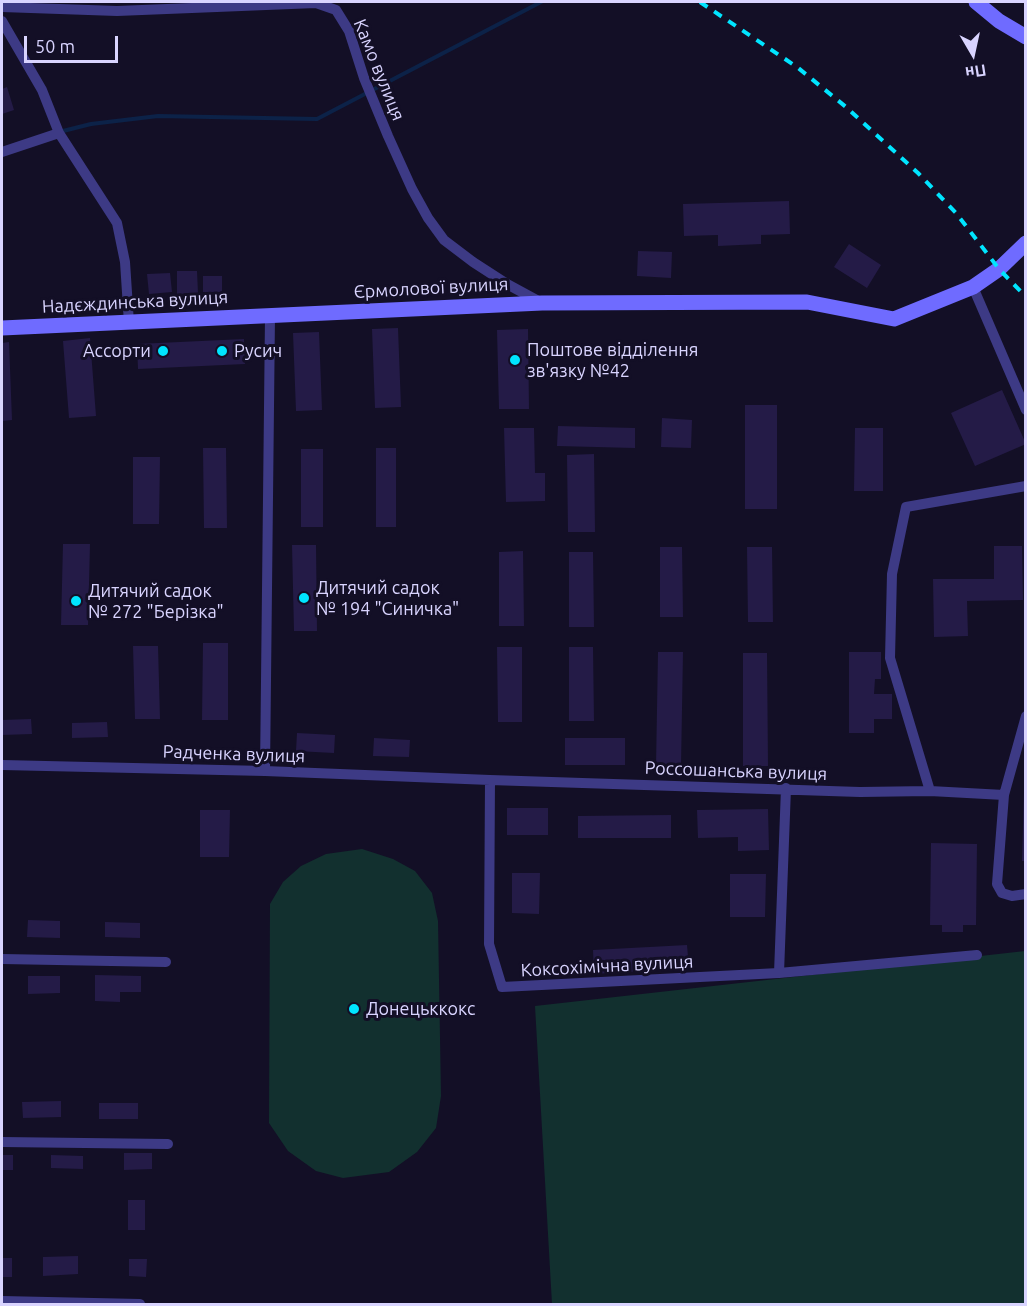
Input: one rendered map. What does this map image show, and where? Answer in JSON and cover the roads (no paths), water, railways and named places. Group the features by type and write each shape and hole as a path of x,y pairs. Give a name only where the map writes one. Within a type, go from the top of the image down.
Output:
{"street":[{"path":"976,2 999,21 1026,38"},
{"name":"Камо вулиця","path":"2,7 117,11 315,3 336,10 349,31 364,78 388,136 428,218 444,240 473,262 542,303"},
{"path":"2,21 42,90 59,133 117,223 125,262 129,323"},
{"path":"2,152 59,133"},
{"name":"Єрмолової вулиця","path":"270,316 542,303 807,302 894,319 973,287 999,269 1026,243"},
{"path":"973,287 1026,410"},
{"path":"265,771 270,316"},
{"name":"Надєждинська вулиця","path":"2,327 270,316"},
{"path":"930,791 890,658 891,574 906,507 1026,486"},
{"path":"1026,716 1004,795 997,884 1002,894 1012,896 1026,894"},
{"name":"Радченка вулиця","path":"2,765 466,778"},
{"name":"Россошанська вулиця","path":"466,778 1004,795"},
{"name":"Коксохімічна вулиця","path":"490,780 489,945 502,987 779,974 977,955"},
{"path":"779,974 786,788"},
{"path":"2,959 166,962"},
{"path":"2,1142 168,1144"},
{"path":"2,1301 140,1305"}],"waterway":[{"path":"59,132 91,124 158,116 317,119 541,2"}],"railway":[{"path":"700,2 797,67 846,107 918,173 956,213 999,269 1026,297"}],"place":[{"name":"Ассорти","path":"163,351"},
{"name":"Русич","path":"222,351"},
{"name":"Поштове відділення зв'язку №42","path":"515,360"},
{"name":"Дитячий садок № 194 \"Синичка\"","path":"304,598"},
{"name":"Дитячий садок № 272 \"Берізка\"","path":"76,601"},
{"name":"Донецьккокс","path":"354,1009"}]}
